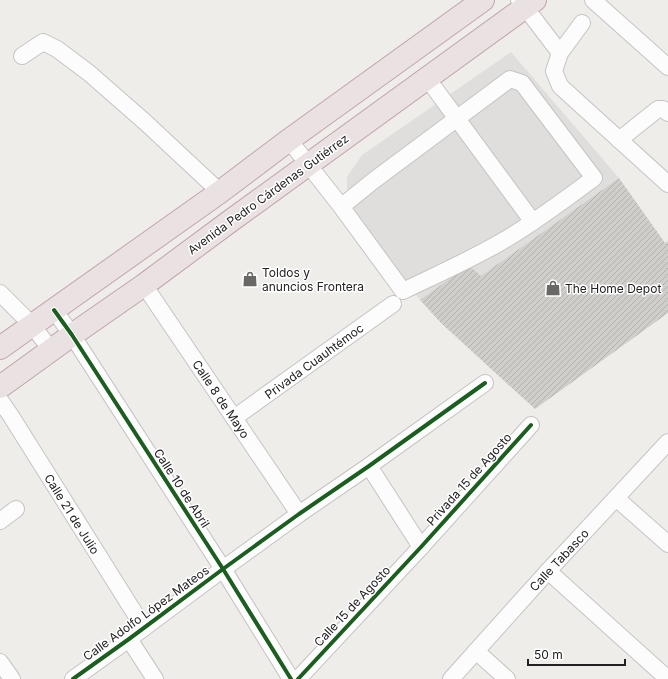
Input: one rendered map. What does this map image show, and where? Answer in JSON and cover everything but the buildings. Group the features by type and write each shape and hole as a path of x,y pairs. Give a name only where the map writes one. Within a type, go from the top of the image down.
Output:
{"highway":[{"path":"0,348 220,192 289,140 483,0"},
{"name":"Avenida Pedro Cárdenas Gutiérrez","path":"0,387 144,285 427,78 526,2"}],"street":[{"path":"593,0 668,67"},
{"path":"526,2 560,53"},
{"path":"582,23 560,53 554,71 560,86 668,184"},
{"path":"22,56 43,42 57,49 89,73 145,122 220,192"},
{"path":"427,78 533,222"},
{"path":"289,140 307,165 340,205 403,291 502,242 533,222 594,178 522,83 510,78 347,202 340,205"},
{"path":"619,140 658,109 663,109 668,113"},
{"name":"Calle 8 de Mayo","path":"144,285 299,514"},
{"path":"0,293 32,325 51,350"},
{"name":"Privada Cuauhtémoc","path":"234,418 393,304"},
{"name":"Calle 10 de Abril","path":"54,310 72,335 223,569 291,679"},
{"name":"Calle Adolfo López Mateos","path":"73,679 299,514 485,383"},
{"name":"Calle 21 de Julio","path":"0,400 6,420 144,628"},
{"name":"Privada 15 de Agosto","path":"421,547 531,425"},
{"name":"Calle Tabasco","path":"451,679 548,571 668,442"},
{"path":"369,466 421,547"},
{"path":"616,498 668,544"},
{"path":"0,521 16,509"},
{"name":"Calle 15 de Agosto","path":"298,679 421,547"},
{"path":"548,571 668,679"},
{"path":"129,639 155,679"},
{"path":"476,651 507,679"},
{"path":"0,662 12,679"}],"shaded area":[{"path":"511,52 619,178 481,276 469,265 420,300 347,202 347,177 362,155"}],"cycle path":[{"path":"54,310 72,335 223,569 291,679"},
{"path":"73,679 299,514 485,383"},
{"path":"298,679 421,547 531,425"}],"place":[{"name":"Toldos y anuncios Frontera","path":"250,279"},
{"name":"The Home Depot","path":"553,288"}]}
